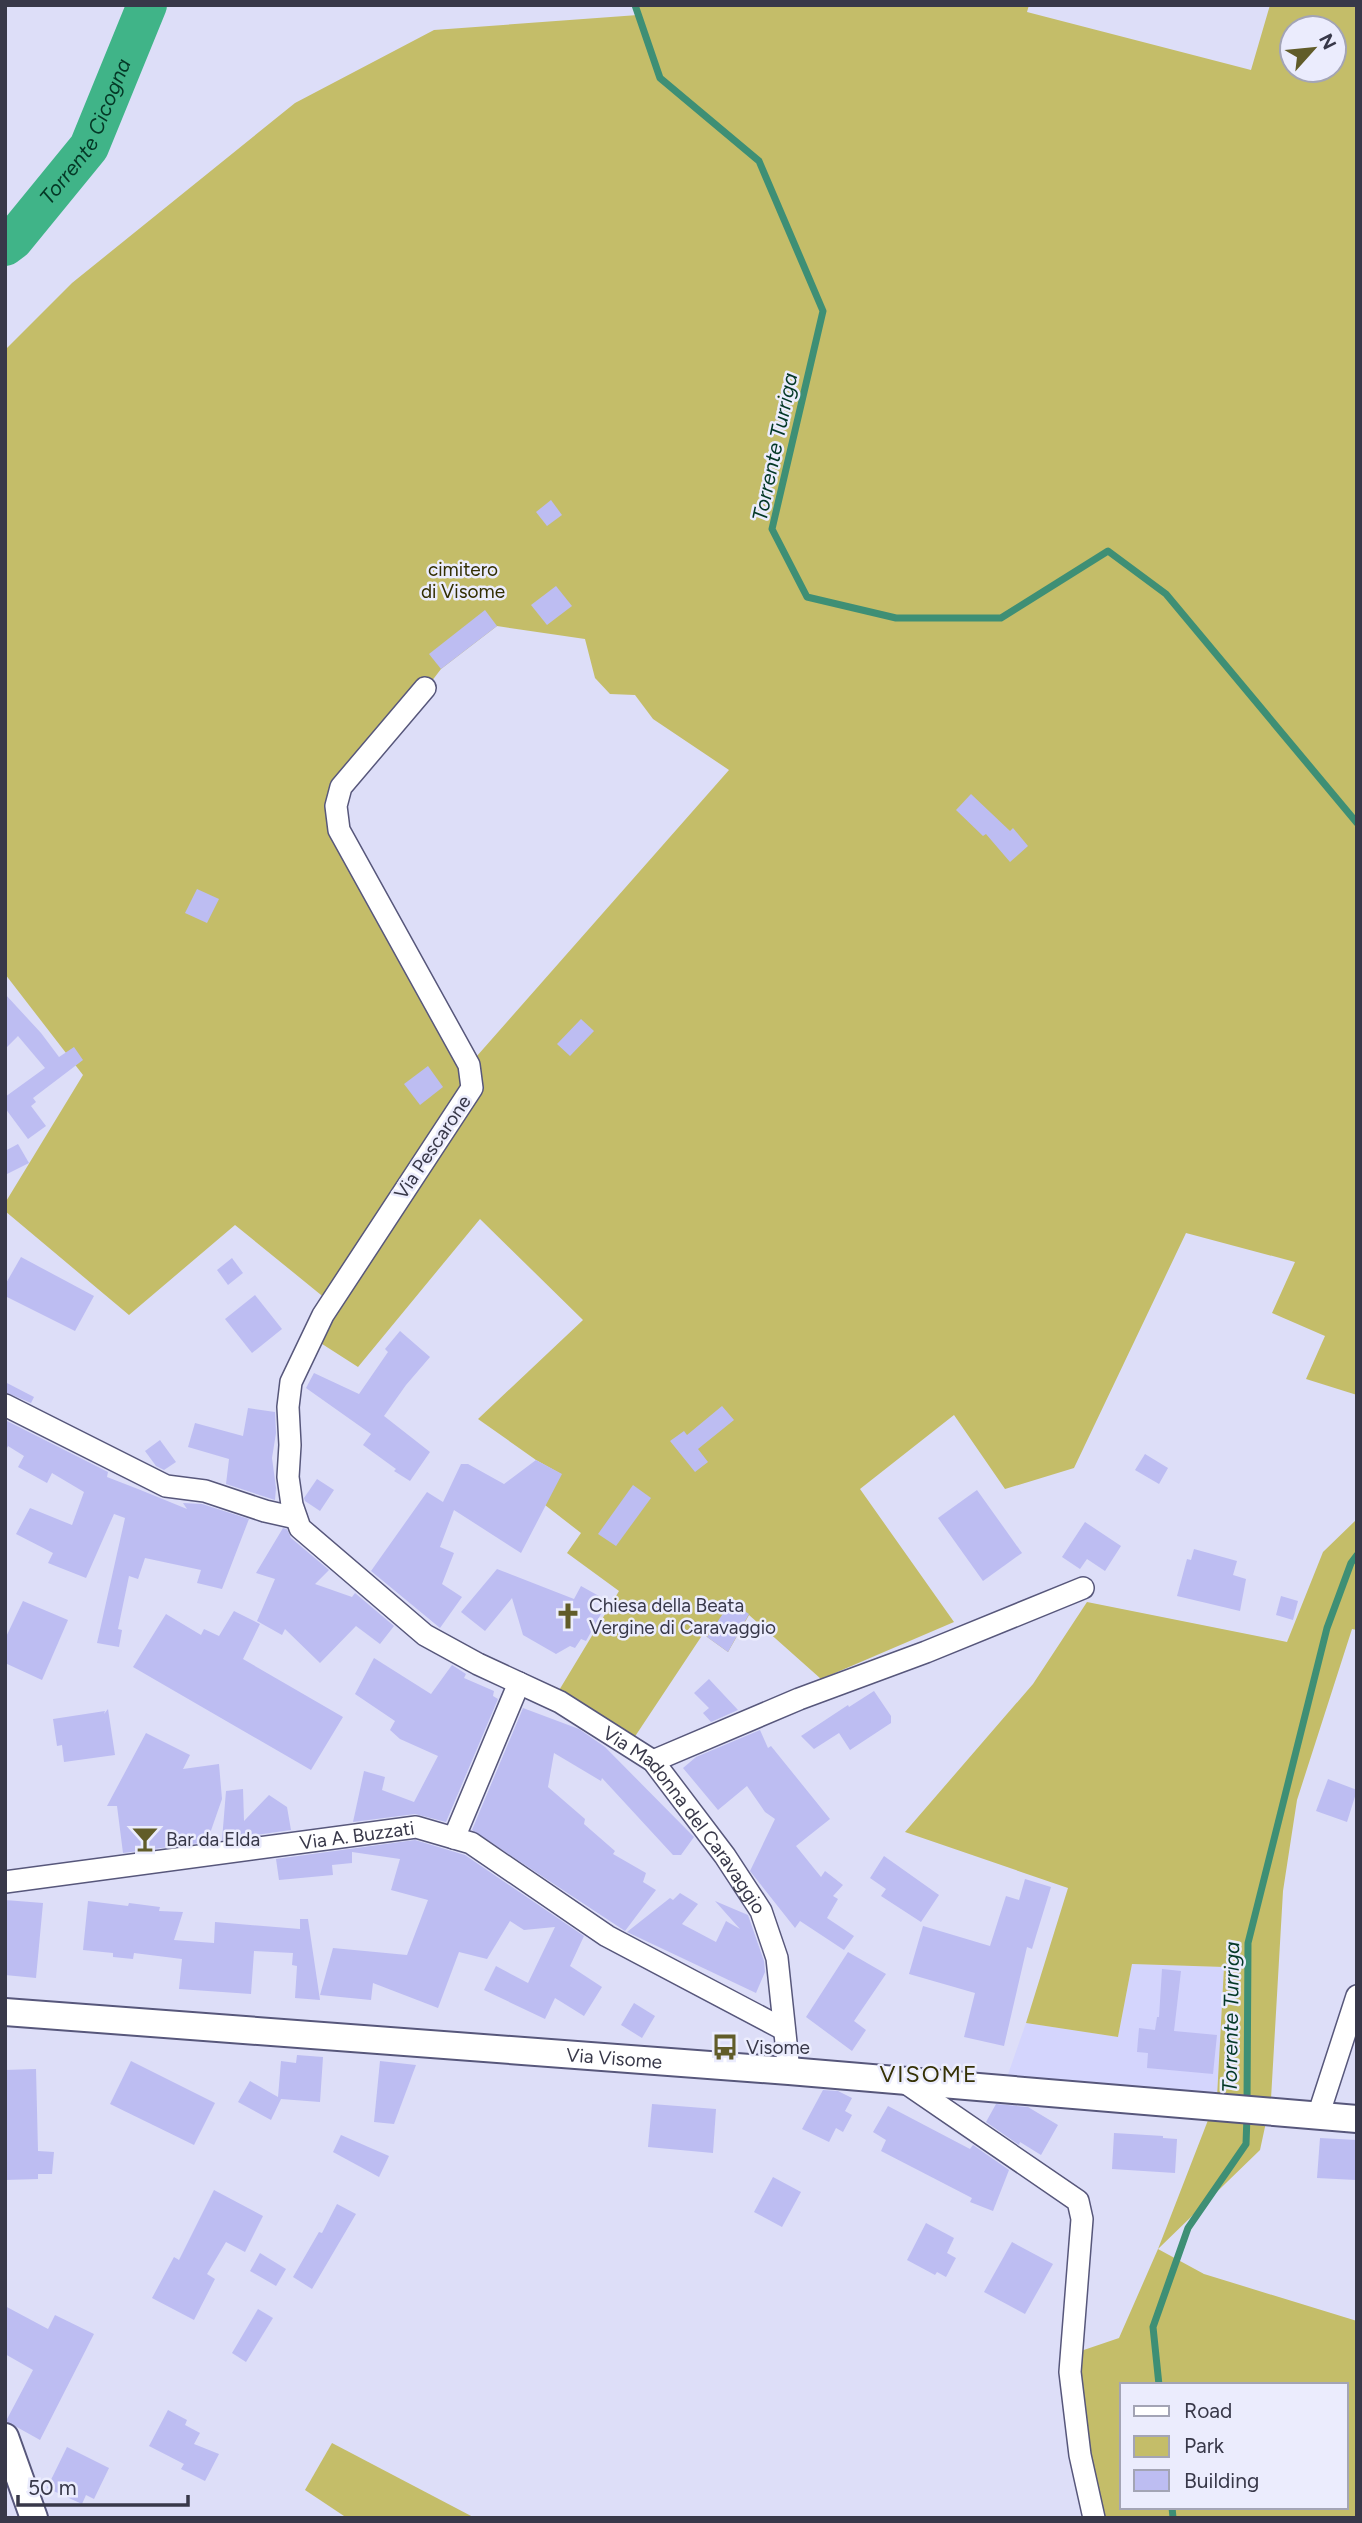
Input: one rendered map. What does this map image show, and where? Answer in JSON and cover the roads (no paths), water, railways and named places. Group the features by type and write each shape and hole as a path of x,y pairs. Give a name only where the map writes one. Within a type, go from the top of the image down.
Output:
{"street":[{"name":"Via Pescarone","path":"425,688 341,787 336,806 339,830 470,1065 472,1088 323,1315 291,1382 288,1407 288,1477 300,1528 412,1626 510,1679"},
{"path":"5,1405 166,1486 205,1492 296,1518"},
{"path":"653,1761 799,1699 1083,1588"},
{"path":"454,1838 510,1679"},
{"name":"Via Madonna del Caravaggio","path":"510,1679 560,1702 653,1761 725,1856 761,1911 777,1958 789,2071"},
{"name":"Via A. Buzzati","path":"5,1882 416,1827 471,1843 607,1936 783,2029"},
{"path":"1357,1996 1318,2116 1357,2119"},
{"name":"Via Visome","path":"5,2012 789,2071 1318,2116"},
{"path":"906,2083 1078,2201 1082,2220 1070,2372 1080,2455 1094,2518"},
{"path":"5,2437 34,2518"}],"waterway":[{"name":"Torrente Cicogna","path":"5,246 13,240 89,147 147,5"},
{"name":"Torrente Turriga","path":"635,5 660,78 759,161 823,311 772,529 807,597 896,618 1001,618 1108,551 1166,594 1357,823"},
{"name":"Torrente Turriga","path":"1247,2104 1248,1943 1327,1628 1351,1563 1357,1555"},
{"name":"Torrente Turriga","path":"1159,2383 1153,2327 1188,2228 1246,2144 1247,2116"},
{"name":"Torrente Turriga","path":"1172,2509 1173,2518"}],"place":[{"name":"Chiesa della Beata Vergine di Caravaggio","path":"568,1616"},
{"name":"Bar da Elda","path":"145,1839"},
{"name":"Visome","path":"725,2047"}],"district":[{"name":"VISOME","path":"929,2074"}],"park label":[{"name":"cimitero di Visome","path":"463,580"}]}
